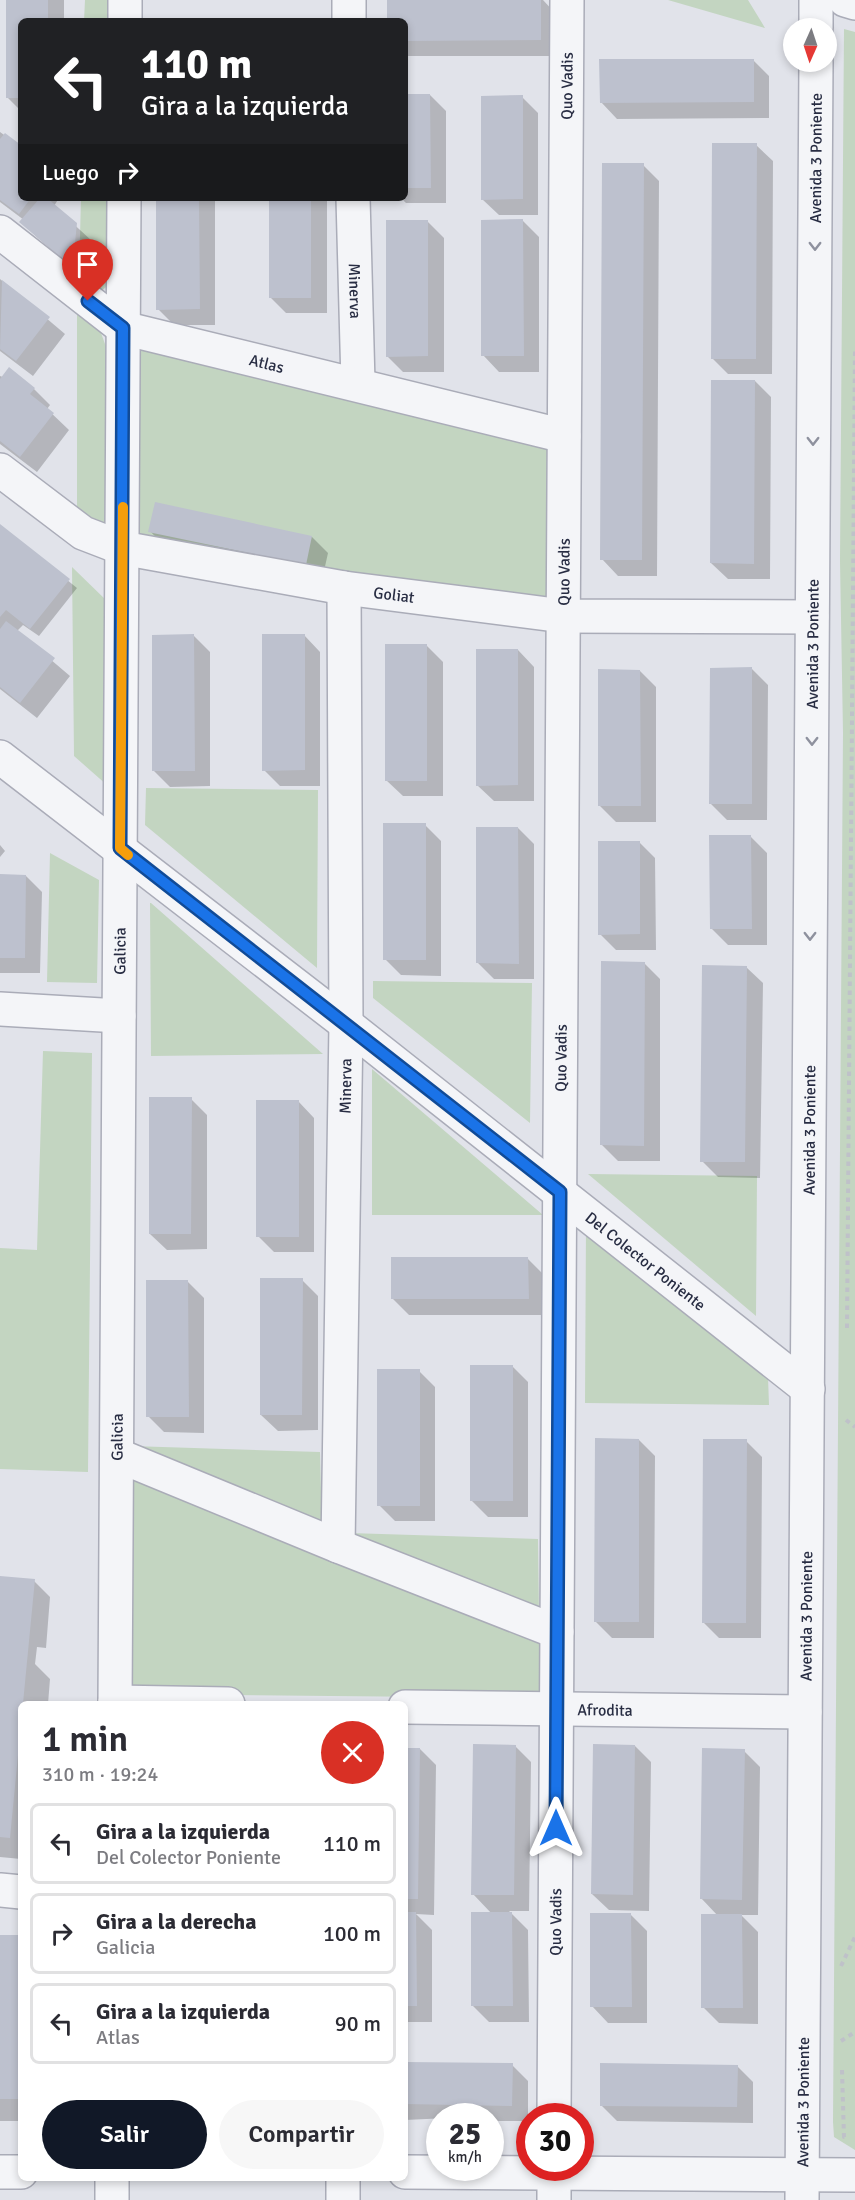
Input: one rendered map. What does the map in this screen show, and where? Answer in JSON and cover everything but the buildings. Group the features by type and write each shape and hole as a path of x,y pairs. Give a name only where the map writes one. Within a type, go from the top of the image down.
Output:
{"street":[{"path":"125,0 125,18"},
{"path":"349,0 349,18"},
{"name":"Quo Vadis","path":"554,2103 567,0"},
{"path":"816,0 816,18"},
{"path":"846,0 855,3"},
{"name":"Avenida 3 Poniente","path":"803,2186 816,72"},
{"name":"Galicia","path":"115,1701 124,201"},
{"name":"Minerva","path":"353,201 358,383"},
{"name":"Atlas","path":"0,232 123,328 358,383 564,436"},
{"name":"Goliat","path":"0,470 83,533 122,548 344,588 563,616 812,617"},
{"name":"Minerva","path":"338,1546 345,1023 344,588"},
{"name":"Del Colector Poniente","path":"0,757 345,1023 808,1389"},
{"path":"0,1009 119,1016"},
{"path":"117,1455 338,1546 557,1632"},
{"name":"Afrodita","path":"408,1707 805,1712"},
{"path":"0,1890 18,1892"},
{"path":"0,2172 18,2172"},
{"path":"408,2172 516,2178"},
{"path":"594,2181 803,2186 855,2175"},
{"path":"112,2181 112,2200"},
{"path":"343,2200 344,2181"}],"path":[{"path":"849,1091 855,1086"},
{"path":"846,1420 855,1427"},
{"path":"840,1968 855,1937"},
{"path":"841,2041 855,2032"}],"green space":[{"path":"85,0 114,0 114,18 84,18"},
{"path":"668,0 748,0 765,28"},
{"path":"844,29 855,32 855,2150 834,2137 833,2122 843,733 840,561"},
{"path":"81,201 112,201 111,283 100,292 79,276"},
{"path":"77,310 101,333 109,355 112,522 102,531 77,517"},
{"path":"147,348 544,444 549,453 546,597 532,602 134,539 128,356"},
{"path":"72,567 108,602 108,786 74,756"},
{"path":"146,788 318,790 317,968 145,825"},
{"path":"50,853 99,880 97,983 47,982"},
{"path":"151,903 323,1054 151,1056"},
{"path":"373,981 532,983 530,1123 373,998"},
{"path":"43,1051 92,1053 88,1472 0,1469 0,1248 37,1250"},
{"path":"372,1069 543,1215 372,1215"},
{"path":"588,1174 757,1176 756,1316"},
{"path":"586,1226 768,1377 769,1405 585,1403"},
{"path":"131,1446 320,1452 322,1529"},
{"path":"120,1475 540,1640 540,1698 118,1694"},
{"path":"349,1533 538,1539 539,1616"}],"slow traffic":[{"path":"123,507 120,848 128,855"}],"route":[{"path":"88,301 123,328 120,848 560,1192 556,1828"}]}
